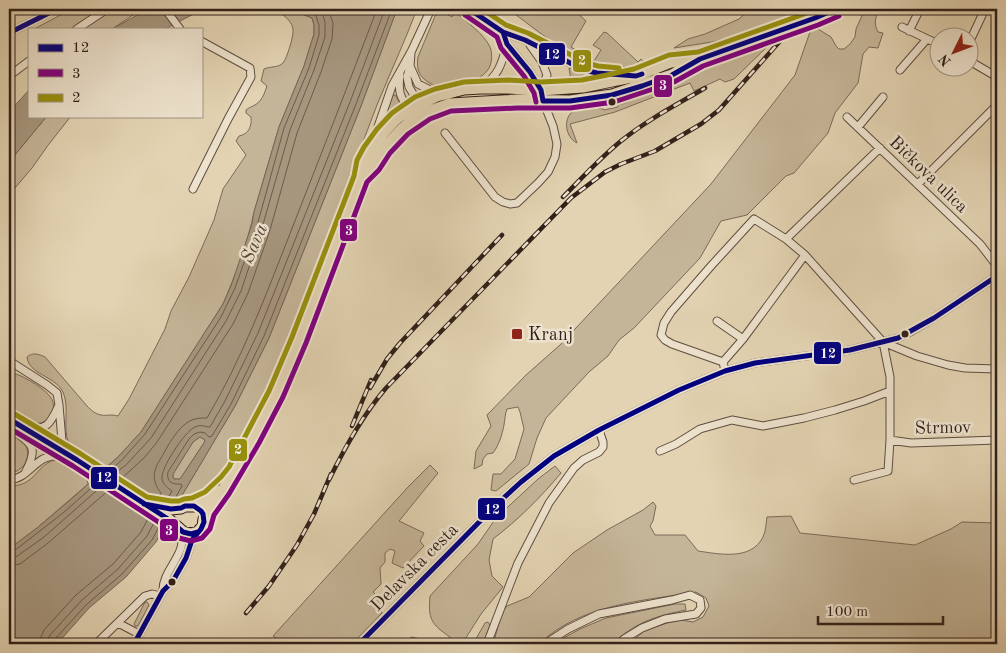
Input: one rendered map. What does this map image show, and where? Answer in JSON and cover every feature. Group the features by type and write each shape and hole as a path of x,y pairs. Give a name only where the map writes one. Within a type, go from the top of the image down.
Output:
{"main road":[{"path":"361,178 418,111 437,96 481,88 508,88 570,101 612,95 672,75 700,59 836,9"},
{"path":"186,531 203,526 207,510 220,496 276,394 299,340 361,178 364,163 382,134 396,119 418,111 450,104 516,100 542,96 636,76 671,62 700,59"},
{"path":"9,419 14,426 72,457 186,531"},
{"path":"144,504 171,509 194,506 209,498 227,482"},
{"path":"194,506 201,511 204,518"},
{"path":"181,508 176,516 176,520 186,531"}],"street":[{"path":"9,33 57,9"},
{"path":"78,28 107,9"},
{"path":"166,9 178,26"},
{"path":"370,151 392,86 412,50 431,9"},
{"path":"469,9 503,32 525,40 584,70 596,73 636,76"},
{"path":"900,70 927,39 906,29 920,9"},
{"path":"976,28 986,9"},
{"path":"444,134 495,197 503,202 517,203 548,172 555,157 557,144 553,126 542,96 530,72 507,44 503,32"},
{"path":"525,40 538,55 547,75 542,96"},
{"path":"193,189 251,77 250,68 202,42"},
{"path":"481,88 495,76 501,66 507,44"},
{"path":"412,50 407,77 418,111"},
{"path":"9,76 28,62"},
{"path":"410,66 418,84 424,88 434,92 453,92"},
{"path":"978,66 997,77"},
{"path":"400,71 398,89 401,97 418,111"},
{"path":"858,127 883,97"},
{"path":"918,184 997,105"},
{"name":"Bičkova ulica","path":"847,117 980,244 997,266"},
{"path":"786,240 880,148"},
{"path":"723,362 672,344 661,335 664,323 671,312 754,219 805,255 883,342 948,366 997,369"},
{"path":"723,362 743,339 805,255"},
{"name":"Delavska cesta","path":"359,644 521,482 554,456 599,430 679,390 725,371 755,363 850,350 898,338 912,332 997,276"},
{"path":"717,321 743,339"},
{"name":"Strmov","path":"854,480 888,471 890,377 883,342"},
{"path":"9,364 11,362 47,384 56,393 60,405 62,441 72,457"},
{"path":"723,362 725,371"},
{"path":"660,451 676,444 700,429 732,420 763,426 835,410 890,391"},
{"path":"14,426 37,429 43,427 49,424 60,405"},
{"path":"14,426 25,437 33,452 24,476"},
{"path":"488,644 518,563 548,503 574,468 603,447 599,430"},
{"name":"Strmov","path":"890,440 911,443 997,440"},
{"path":"9,480 16,480 24,476 43,459 54,455 72,457"},
{"path":"134,644 162,594 186,558 192,540 186,531 182,536 183,541 180,550 164,580 162,594"},
{"path":"96,644 149,594 162,594"},
{"path":"545,644 568,629 599,614 690,595 700,600 701,608 696,614 665,619 642,628 619,644"},
{"path":"118,622 140,634"}],"shaded area":[{"path":"72,9 101,9 72,28 36,28"},
{"path":"113,9 142,9 114,28 84,28"},
{"path":"254,9 289,9 312,18 314,34 304,66 279,127 245,247 223,304 141,432 105,468 73,450 75,448 69,443 67,438 66,405 63,392 54,382 32,368 27,357 31,354 36,354 45,357 95,413 118,416 129,399 165,329 171,311 189,277 214,220 223,189 246,155 236,141 239,136 247,131 251,123 251,117 246,113 246,110 259,102 265,92 267,86 261,81 264,69 281,65 288,52 293,32 289,20 275,12"},
{"path":"397,9 417,9 377,105 269,389 216,482 199,495 178,502 235,406 269,338 361,106"},
{"path":"438,9 452,17 455,12 484,37 490,47 492,57 490,67 475,80 441,87 432,85 421,76 418,68 418,57"},
{"path":"508,9 573,9 586,21 571,47 594,61 601,50 593,45 604,32 638,62 641,59 645,63 617,66 593,62 579,57 554,43"},
{"path":"750,9 797,9 791,20 778,25 712,42 674,48 688,39 705,34 739,19"},
{"path":"865,9 879,9 875,20 876,26 878,32 883,33 878,48 869,47 863,54 858,83 835,113 828,133 794,173 786,176 747,215 721,221 700,258 634,328 619,340 608,356 589,372 546,418 537,438 529,464 496,491 491,490 493,474 501,474 515,459 524,429 518,407 507,409 497,447 493,453 487,454 483,459 482,465 474,469 476,451 491,426 487,415 526,375 560,345 711,184 795,75 811,29 815,27 831,37 839,49 844,49 855,37 856,29"},
{"path":"773,41 734,79 725,82 720,79 694,91 690,83 615,112 570,124 577,143 568,132 568,117 575,110 589,108 604,110 618,107 618,105 686,74"},
{"path":"569,68 588,74 589,77 571,80"},
{"path":"393,95 396,96 402,107 386,121 384,118"},
{"path":"45,118 69,118 9,195 9,162"},
{"path":"16,374 40,387 52,400 53,409 48,419 38,423 32,422 9,409 9,375"},
{"path":"9,432 27,447 25,464 19,470 13,472 9,472"},
{"path":"200,437 205,440 204,443 180,479 174,479 173,474 193,442"},
{"path":"59,460 86,476 88,484 37,528 9,549 9,486 25,483 47,463"},
{"path":"430,465 438,473 399,521 424,533 420,541 424,546 403,568 392,563 395,551 390,549 385,553 385,562 380,568 381,584 373,592 383,604 382,613 352,644 286,644 273,636 408,487"},
{"path":"555,466 561,473 529,508 493,539 489,560 492,576 503,587 481,614 462,644 445,644 450,637 435,624 430,616 430,596 478,544 496,518"},
{"path":"653,502 656,506 650,526 655,535 685,535 698,551 725,554 743,553 758,545 764,535 767,517 791,516 800,533 915,545 962,522 997,523 997,644 629,644 644,631 681,620 693,622 703,617 709,606 706,598 696,592 613,606 593,612 574,620 539,644 493,644 502,613 507,606 529,597 573,553"},
{"path":"145,602 149,605 138,626 135,626 134,624"},
{"path":"675,604 685,604 686,610 638,625 612,644 553,644 580,629 606,618"},
{"path":"488,622 490,625 483,644 473,644 485,623"},
{"path":"411,637 445,644 409,644"}],"water":[{"path":"148,9 203,9 167,28 114,28"},
{"name":"Sava","path":"289,9 397,9 361,106 269,338 235,406 156,542 126,577 89,608 57,644 9,644 9,549 76,495 118,457 141,432 223,304 252,224 279,127 304,66 314,34 312,18","holes":["200,437 205,440 180,479 174,479 173,474 193,442"]},
{"path":"28,91 28,118 45,118 9,162 9,112"}],"pier":[{"path":"103,466 147,493 174,501 183,500 168,526 91,478"}],"railway":[{"path":"329,480 354,432 386,388 571,198 605,172 655,151 701,124 719,110 781,40"},
{"path":"563,197 606,154 631,133 705,88"},
{"path":"370,388 387,359 400,343 502,235"},
{"path":"352,426 371,380"},
{"path":"246,613 269,586 297,545 314,514 331,474"}],"transit line":[{"name":"12","path":"9,33 57,9"},
{"name":"12","path":"469,9 503,32 525,40 584,70 636,76 642,74"},
{"name":"2","path":"482,9 506,25 528,33 587,63 619,68"},
{"name":"2","path":"13,413 147,497 179,501 205,492 229,467 269,391 292,337 354,176 357,160 377,129 392,113 415,97 435,89 464,82 582,80 634,69 669,55 698,52 818,9"},
{"name":"12","path":"503,32 507,44 530,72 541,90 543,101 570,101 612,95 642,86 672,75 700,59 836,9"},
{"name":"3","path":"465,15 497,37 501,48 524,76 534,93 536,102"},
{"name":"3","path":"9,428 73,466 163,525 179,538 191,541 202,538 210,529 214,515 229,494 259,443 283,397 306,343 367,182 408,134 430,119 451,111 570,108 614,102 674,82 703,66 839,16"},
{"name":"12","path":"359,644 521,482 554,456 599,430 679,390 725,371 755,363 850,350 898,338 934,318 997,276"},
{"name":"12","path":"9,419 168,519 183,532 191,534 198,532"},
{"name":"12","path":"134,644 163,591 173,581 186,558 192,540 204,522 203,514 194,506 171,509 144,504"}],"place":[{"name":"Kranj","path":"517,334"}]}
